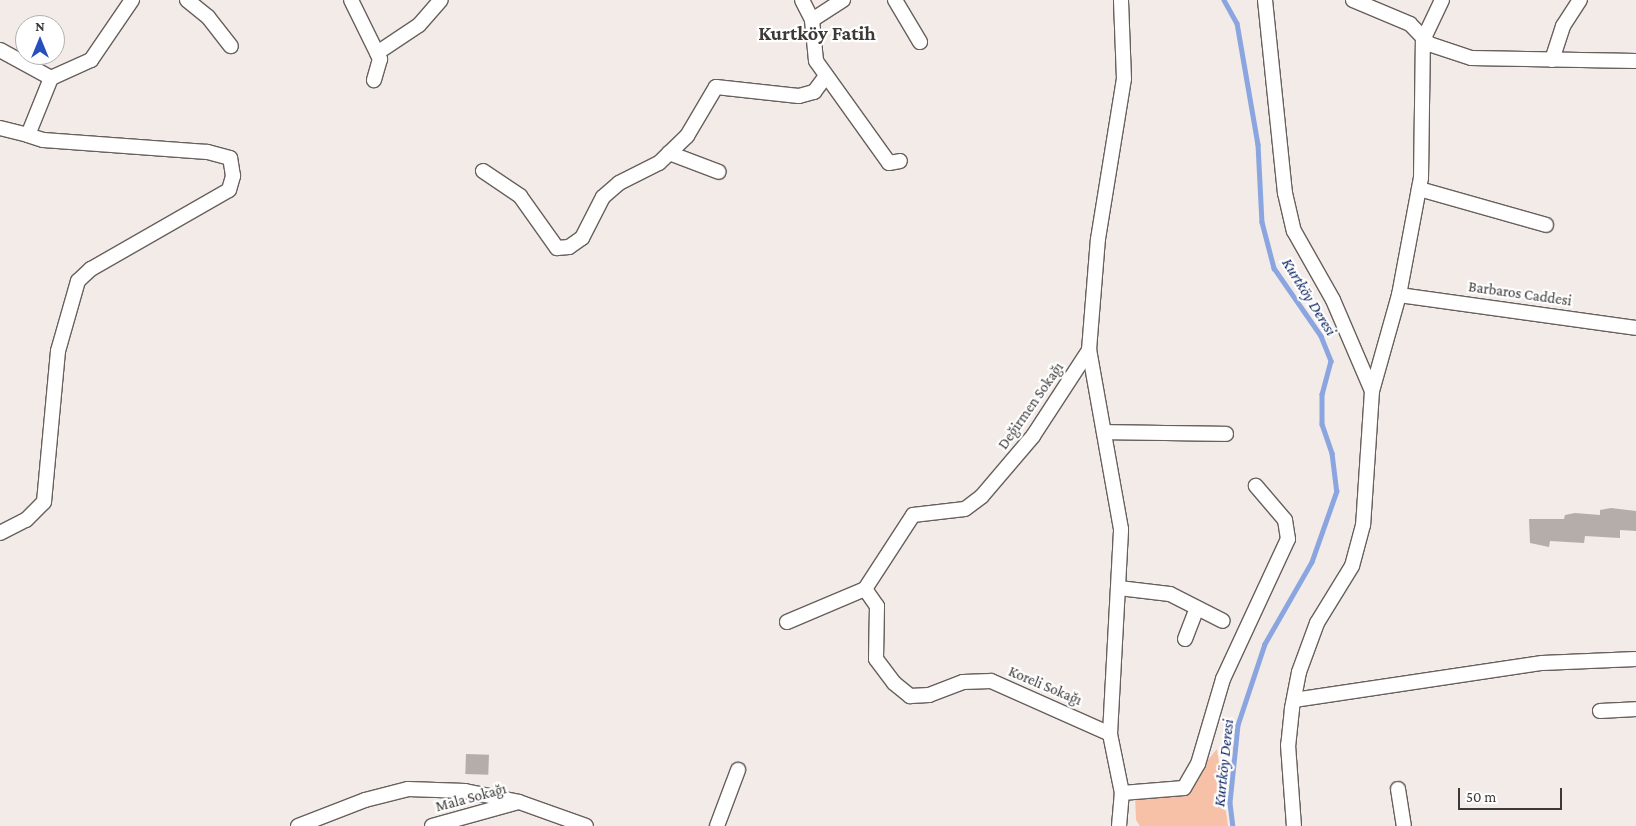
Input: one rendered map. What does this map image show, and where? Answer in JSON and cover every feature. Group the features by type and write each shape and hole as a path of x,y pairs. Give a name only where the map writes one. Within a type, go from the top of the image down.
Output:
{"street":[{"path":"28,135 51,78 91,60 132,0"},
{"path":"187,0 208,17 231,46"},
{"path":"351,0 380,59 374,80"},
{"path":"377,53 419,25 441,0"},
{"path":"802,0 812,20 816,61 889,163 900,161"},
{"path":"812,20 843,0"},
{"path":"895,0 920,42"},
{"path":"1119,826 1122,793 1110,734 1121,529 1089,350 1098,239 1124,79 1121,0"},
{"path":"1265,0 1285,194 1294,231 1333,300 1372,391"},
{"path":"1353,0 1410,24 1423,40 1470,58 1636,61"},
{"path":"1294,826 1288,745 1294,700 1317,623 1352,566 1363,525 1372,391 1399,295 1419,189 1423,40 1442,0"},
{"path":"1552,60 1563,26 1580,0"},
{"path":"0,50 51,78"},
{"path":"483,171 520,196 557,248 569,247 582,238 603,197 669,153 687,136 716,87 799,96 814,92 826,76"},
{"path":"0,128 43,140 207,152 230,158 233,176 229,190 91,269 78,281 58,351 44,502 26,520 0,533"},
{"path":"669,153 719,172"},
{"path":"1419,189 1546,225"},
{"name":"Barbaros Caddesi","path":"1399,295 1636,328"},
{"name":"Değirmen Sokağı","path":"865,589 913,515 965,509 982,496 1033,436 1089,350"},
{"path":"1104,432 1226,434"},
{"path":"1122,793 1184,788 1198,764 1223,679 1288,539 1286,520 1256,486"},
{"path":"1119,588 1170,594 1223,621"},
{"path":"787,622 865,589"},
{"name":"Koreli Sokağı","path":"865,589 877,606 876,659 894,683 910,696 929,695 962,682 991,681 1110,734"},
{"path":"1185,639 1197,608"},
{"path":"1294,700 1542,663 1636,659"},
{"path":"1600,711 1636,709"},
{"path":"717,826 738,770"},
{"path":"298,826 365,800 408,789 465,791 519,802 586,826"},
{"path":"1398,789 1404,826"},
{"name":"Mala Sokağı","path":"432,826 519,802"}],"shaded area":[{"path":"1217,749 1228,826 1140,826 1136,820 1135,795 1192,779"}],"building":[{"path":"1611,508 1636,511 1636,531 1620,530 1620,538 1585,536 1584,543 1550,541 1549,547 1530,543 1529,519 1564,519 1565,515 1575,513 1600,515 1600,510"},
{"path":"466,754 489,755 488,775 465,774"}],"waterway":[{"name":"Kurtköy Deresi","path":"1224,0 1237,23 1258,144 1262,222 1274,268 1321,336 1331,361 1322,394 1322,424 1332,453 1337,491 1312,562 1265,644 1238,725 1230,803 1233,826"}],"district":[{"name":"Kurtköy Fatih","path":"817,33"}]}
